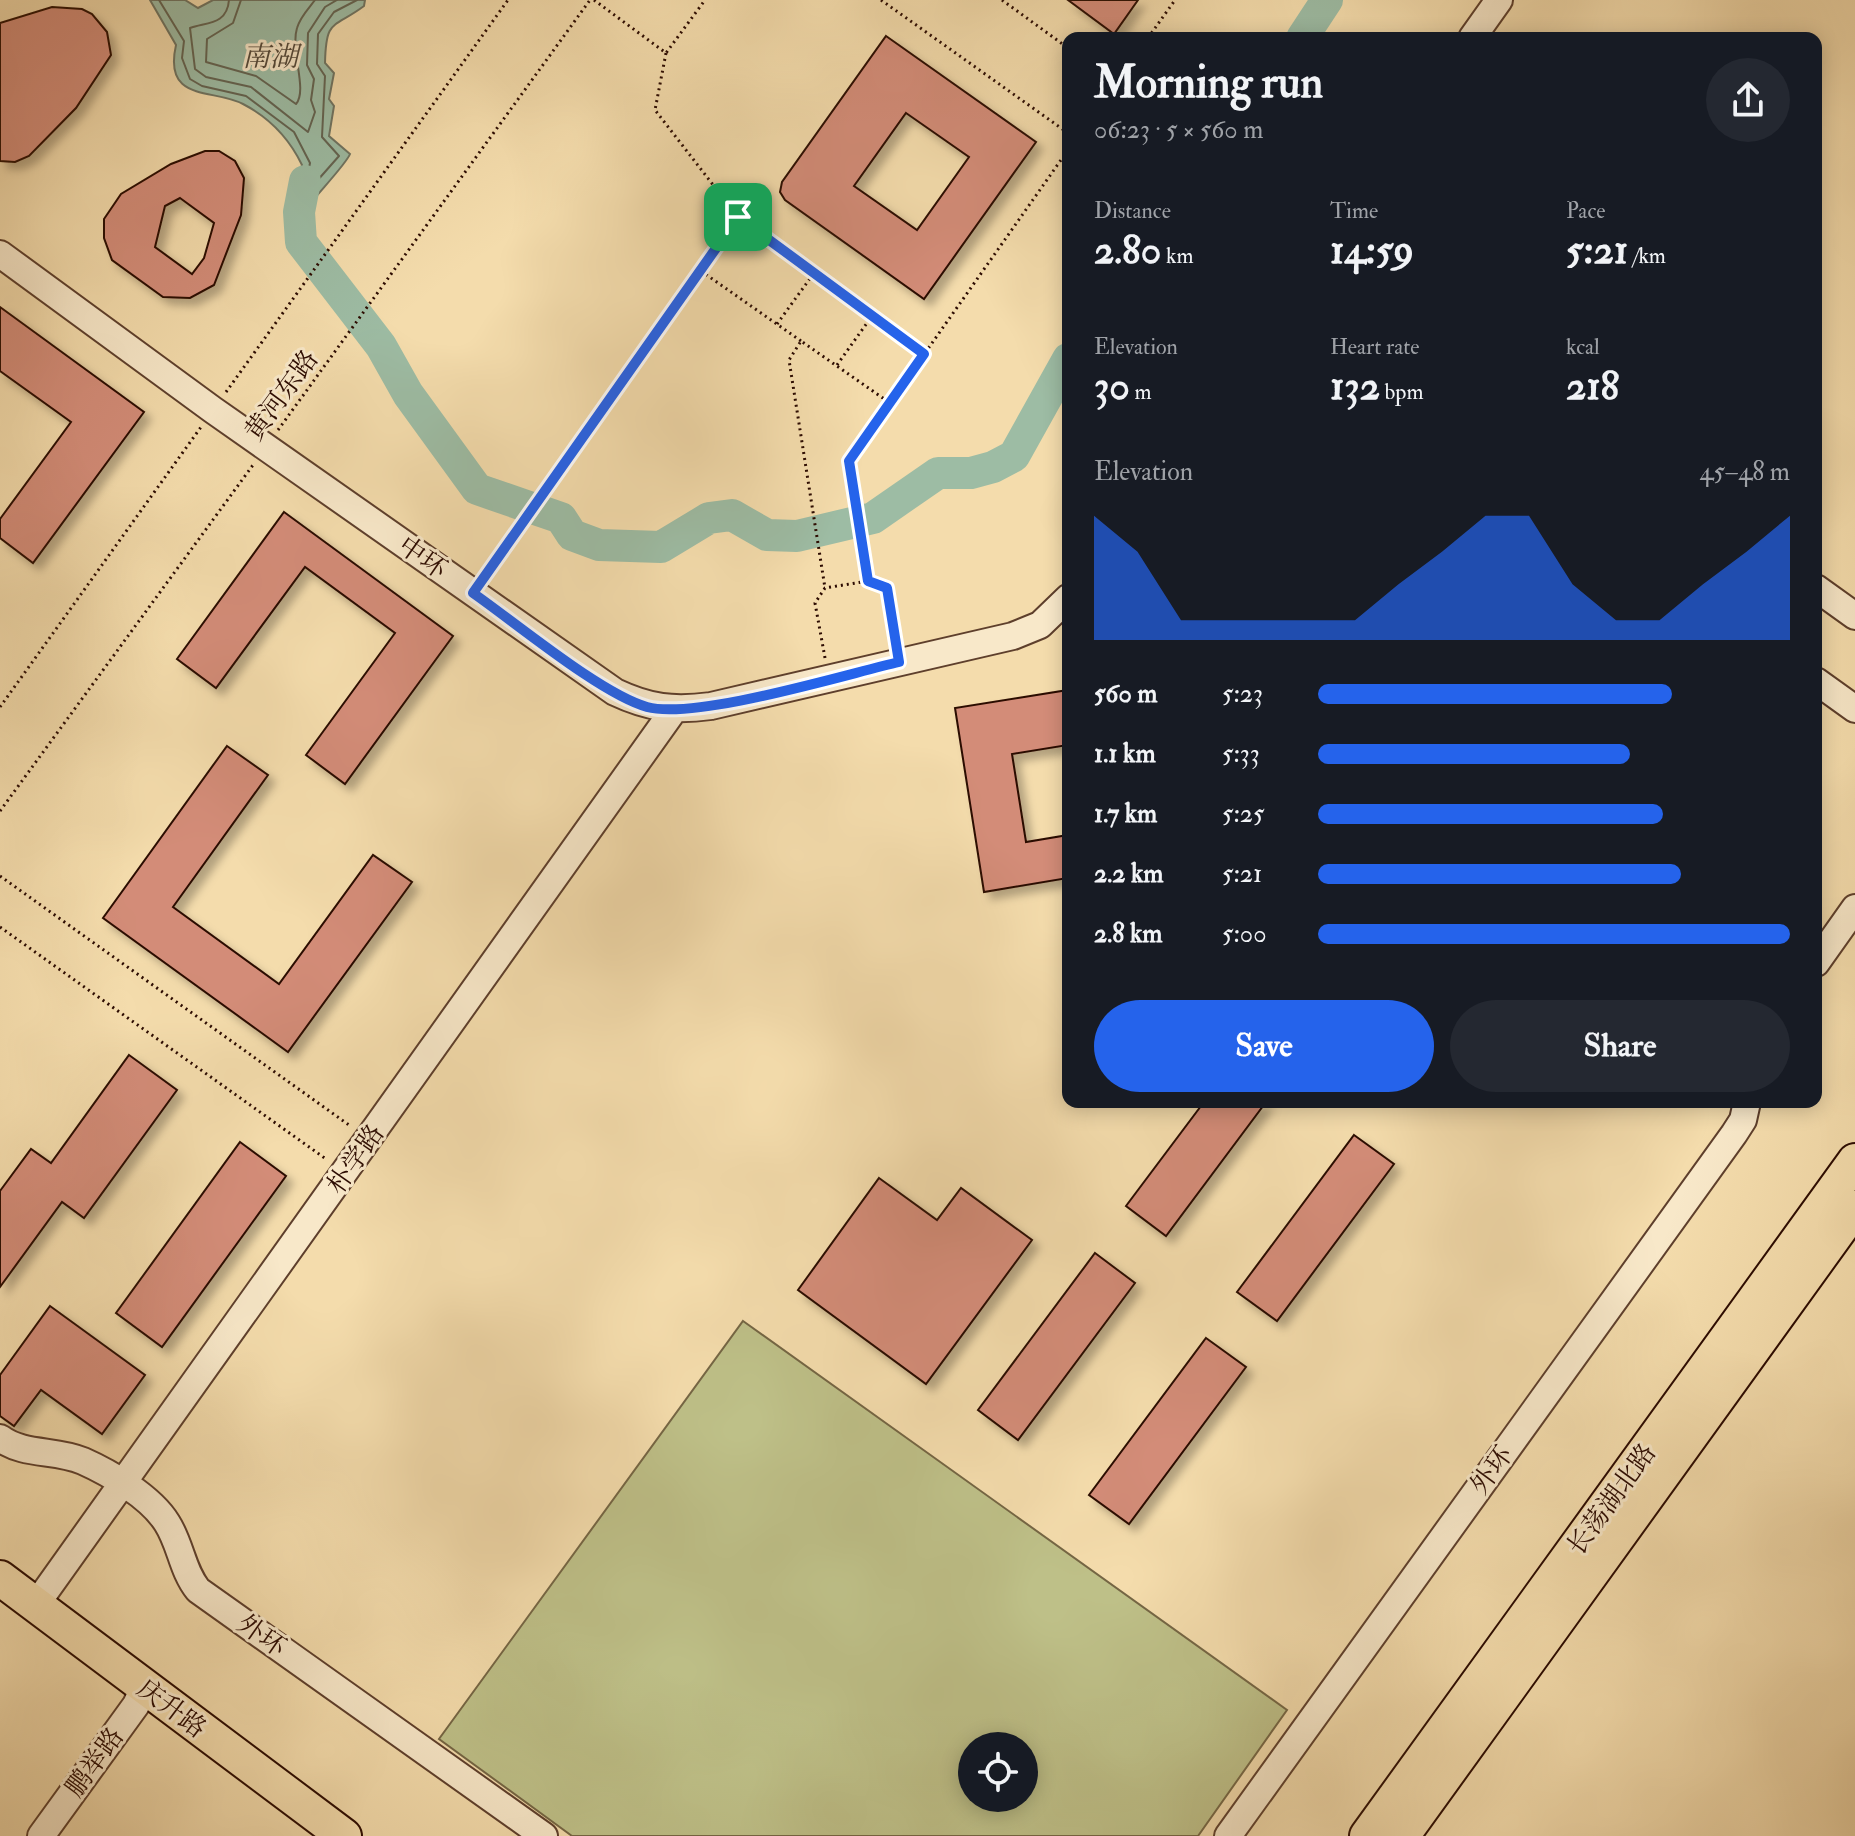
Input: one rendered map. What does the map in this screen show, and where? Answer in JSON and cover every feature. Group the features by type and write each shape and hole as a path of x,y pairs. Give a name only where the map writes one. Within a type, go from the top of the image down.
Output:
{"main road":[{"name":"长荡湖北路","path":"1367,1836 1855,1161"},
{"name":"长荡湖北路","path":"1402,1836 1855,1208"},
{"name":"庆升路","path":"0,1578 307,1836"},
{"name":"庆升路","path":"0,1605 140,1696 344,1836"}],"street":[{"path":"1476,32 1499,0"},
{"name":"中环","path":"0,254 213,410 473,593 615,692 646,707 673,711 829,679 1026,631 1040,625 1062,604"},
{"path":"1822,592 1855,616"},
{"path":"1822,685 1855,709"},
{"name":"朴学路","path":"35,1606 673,711"},
{"path":"1822,955 1855,908"},
{"name":"外环","path":"1228,1836 1734,1134 1743,1120 1746,1108"},
{"name":"外环","path":"0,1438 14,1448 79,1459 123,1484 167,1522 185,1574 198,1590 544,1836"},
{"name":"鹏举路","path":"41,1836 140,1696"}],"path":[{"name":"黄河东路","path":"0,707 508,0"},
{"name":"黄河东路","path":"0,811 592,0"},
{"path":"592,0 666,53"},
{"path":"705,0 666,53 655,110 738,217 924,354"},
{"path":"881,0 1062,129"},
{"path":"1002,0 1062,44"},
{"path":"1152,32 1175,0"},
{"path":"868,581 849,461 1062,158"},
{"path":"473,593 738,217"},
{"path":"701,271 890,403"},
{"path":"777,324 814,273"},
{"path":"836,365 872,316"},
{"path":"801,341 789,360 825,588 815,603 829,679"},
{"path":"825,588 868,581 887,588 899,662"},
{"path":"0,876 368,1139"},
{"path":"0,927 345,1172"}],"green space":[{"path":"743,1321 1287,1710 1198,1836 572,1836 439,1739"}],"water":[{"name":"南湖","path":"150,0 185,0 198,8 213,0 365,0 364,6 333,26 327,38 325,63 334,73 329,99 334,106 329,136 350,154 310,204 293,196 302,165 278,130 243,104 184,85 177,76 174,64 176,45"}],"building":[{"path":"1068,0 1138,0 1115,32"},
{"path":"52,7 82,9 92,14 107,32 111,55 76,108 29,156 15,162 0,161 0,23"},
{"path":"886,36 1036,142 924,299 785,200 780,192 782,182","holes":["906,113 969,157 917,230 854,186"]},
{"path":"205,151 219,151 235,161 244,178 241,215 214,285 190,298 163,297 112,260 104,238 104,219 121,194 171,164","holes":["180,198 214,223 204,258 192,274 155,247 165,206"]},
{"path":"0,307 144,412 33,563 0,538 0,519 71,422 0,371"},
{"path":"284,512 453,636 345,784 306,755 395,633 305,567 216,688 177,659"},
{"path":"1062,691 1062,746 1012,754 1026,842 1062,836 1062,879 984,892 955,708"},
{"path":"227,746 268,775 173,907 279,984 373,855 412,882 288,1052 103,918"},
{"path":"129,1055 177,1090 84,1218 62,1202 0,1287 0,1191 31,1149 51,1163"},
{"path":"1200,1108 1262,1108 1166,1236 1126,1206"},
{"path":"1354,1135 1394,1164 1277,1321 1237,1292"},
{"path":"240,1142 286,1176 162,1347 116,1313"},
{"path":"879,1178 937,1220 961,1188 1032,1240 926,1384 798,1290"},
{"path":"1095,1253 1135,1283 1018,1440 978,1410"},
{"path":"50,1306 145,1375 102,1434 41,1390 14,1426 0,1416 0,1375"},
{"path":"1206,1338 1246,1367 1129,1524 1089,1495"}],"waterway":[{"path":"1306,32 1327,0"},
{"path":"305,181 299,212 301,242 381,346 408,394 477,489 561,518 572,535 599,545 661,547 709,518 732,515 767,535 797,536 873,518 938,473 971,473 993,467 1014,456 1062,370"}],"route":[{"path":"738,217 924,354 849,461 868,581 887,588 899,662 711,706 673,711 646,707 615,692 473,593 738,217"}]}
